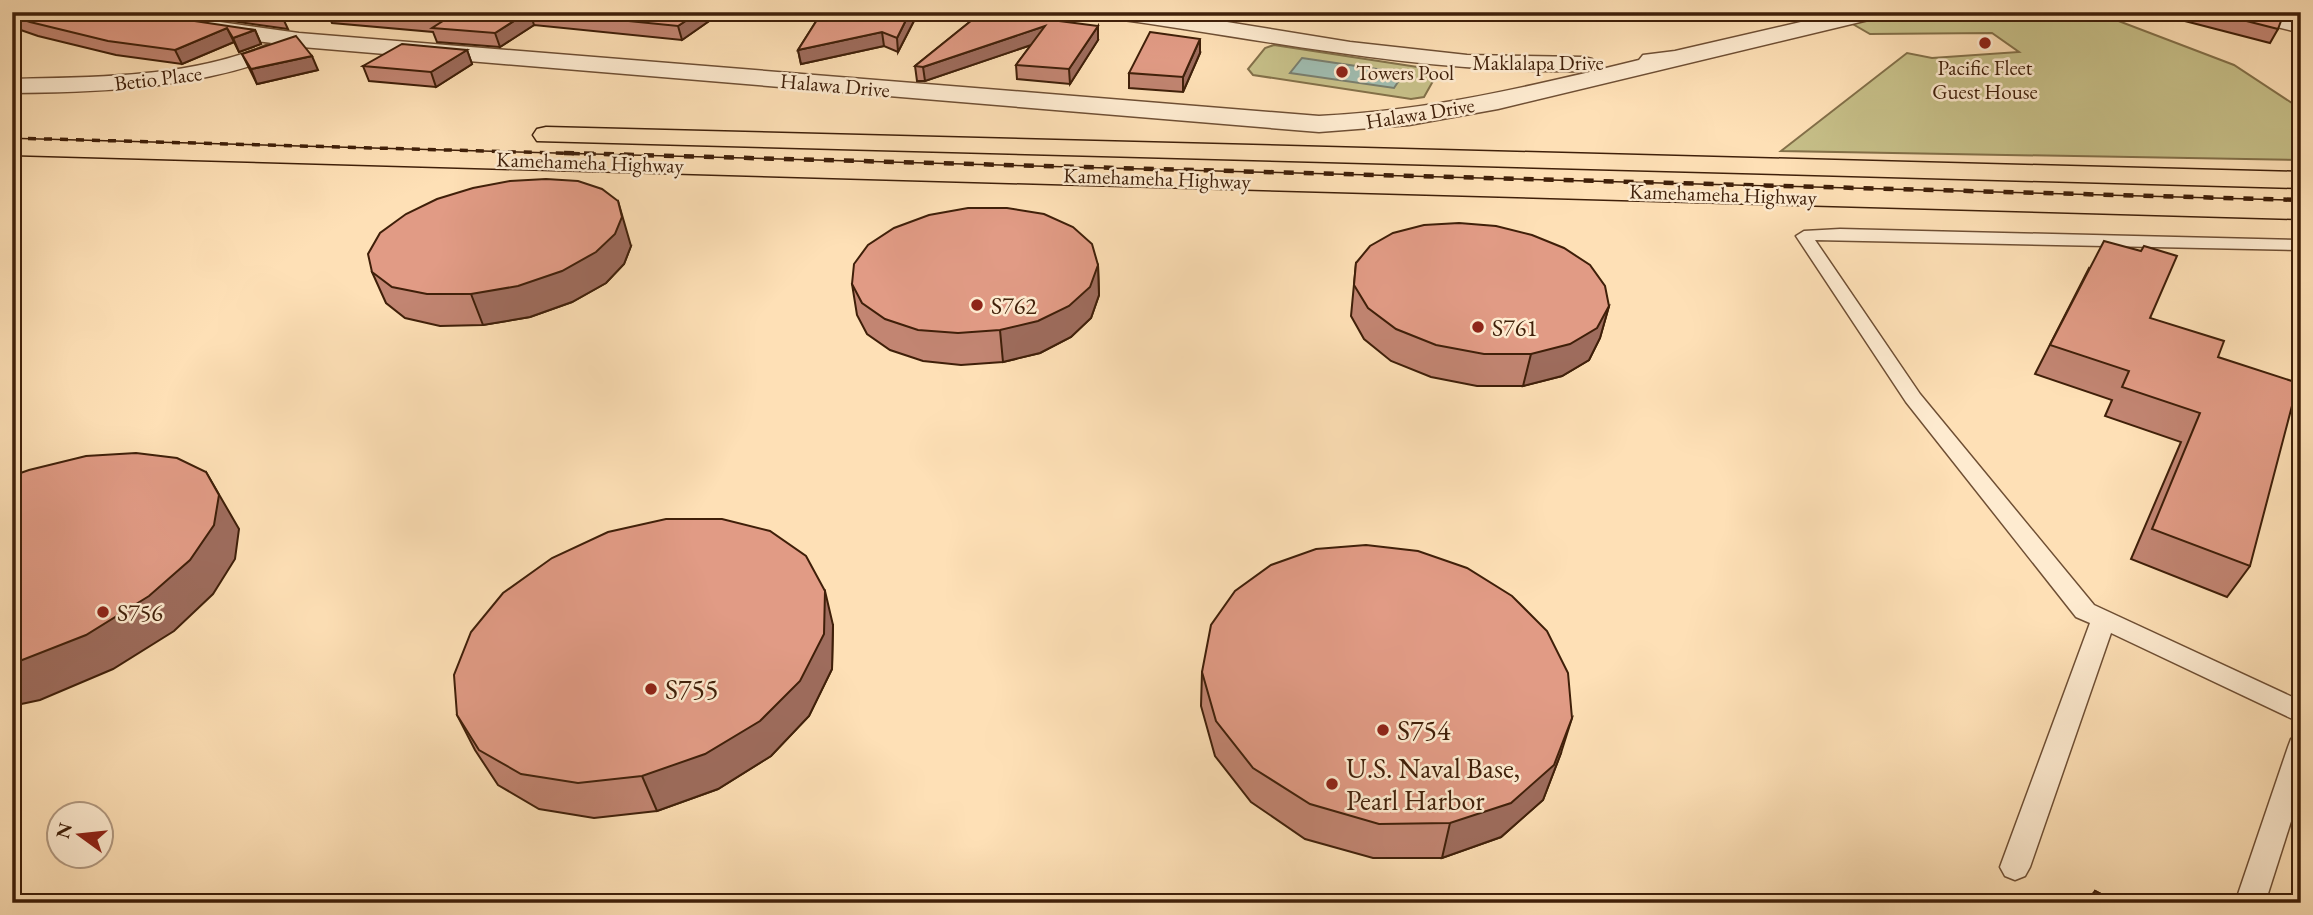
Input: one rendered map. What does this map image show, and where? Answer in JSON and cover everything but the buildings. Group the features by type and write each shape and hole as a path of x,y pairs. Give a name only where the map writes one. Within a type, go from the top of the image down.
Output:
{"main road":[{"path":"12,123 248,128"},
{"name":"Kamehameha Highway","path":"526,134 2301,180"},
{"name":"Kamehameha Highway","path":"12,147 2301,210"}],"street":[{"name":"Halawa Drive","path":"124,12 142,18 299,40 1319,124 1356,124 1426,117 1675,58"},
{"name":"Maklalapa Drive","path":"1118,12 1210,24 1404,56 1522,65 1675,58 1873,12"},
{"path":"2244,12 2301,26"},
{"name":"Betio Place","path":"12,86 137,83 185,77 233,66 299,40"},
{"path":"1522,65 1541,75 1546,82 1545,89"}],"lane":[{"path":"2301,245 1804,236 1913,398 2085,611 2301,713"},
{"path":"2015,867 2103,620"},
{"path":"2250,903 2301,747"}],"shaded area":[{"path":"1873,12 2095,12 2234,65 2301,109 2301,160 1781,151 1907,53 1932,58 2019,52 1992,33 1870,34 1844,19"},
{"name":"Towers Pool","path":"1274,45 1424,68 1437,74 1424,97 1411,99 1253,75 1248,69 1265,48"},
{"path":"1302,58 1404,73 1394,88 1290,73"}],"railway":[{"path":"12,138 629,155"},
{"path":"564,153 2301,200"}],"place":[{"name":"Pacific Fleet Guest House","path":"1985,43"},
{"name":"Towers Pool","path":"1342,72"},
{"name":"S762","path":"977,305"},
{"name":"S761","path":"1478,327"},
{"name":"S756","path":"103,612"},
{"name":"S755","path":"651,689"},
{"name":"S754","path":"1383,730"},
{"name":"U.S. Naval Base, Pearl Harbor","path":"1332,784"}]}
